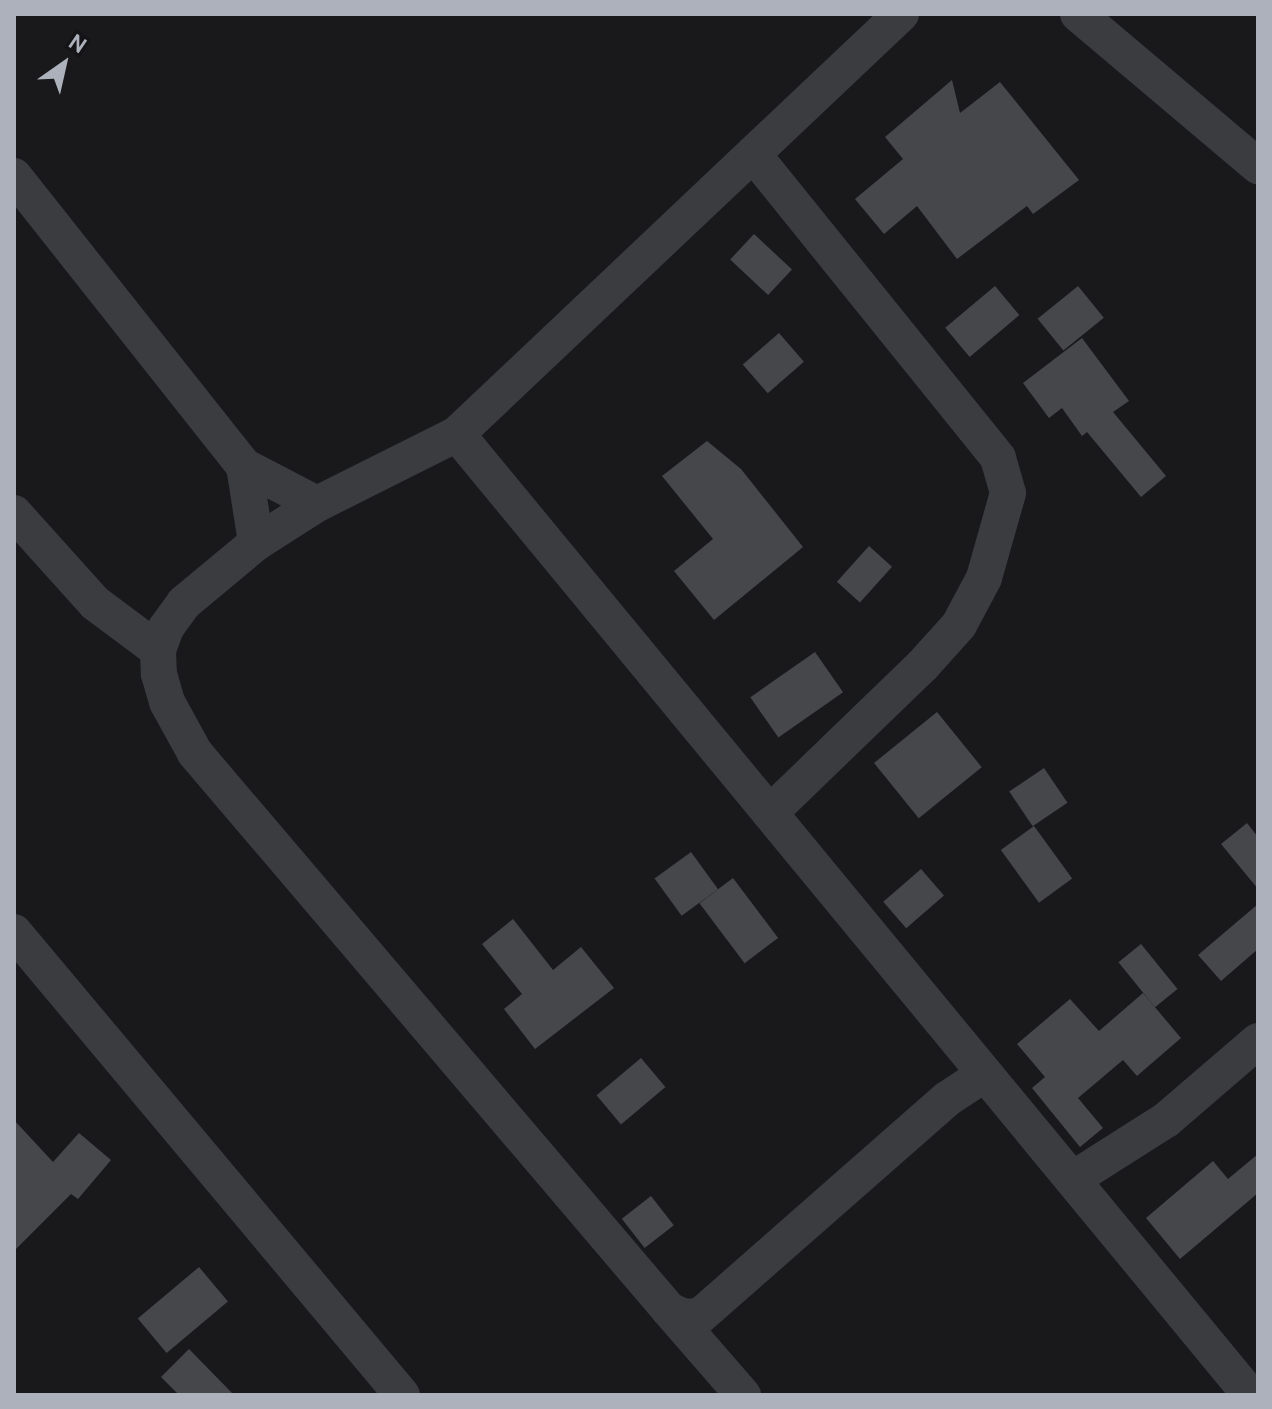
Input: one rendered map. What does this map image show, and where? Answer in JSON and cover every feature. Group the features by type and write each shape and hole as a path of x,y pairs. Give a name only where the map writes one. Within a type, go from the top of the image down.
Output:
{"street":[{"path":"743,1395 268,833 195,753 167,702 159,674 158,650 166,628 184,603 256,543 317,504 457,434 901,14"},
{"path":"1078,14 1258,166"},
{"path":"753,154 998,458 1008,493 984,578 959,625 923,665 770,813"},
{"path":"14,176 244,466 317,504"},
{"path":"457,434 1250,1395"},
{"path":"244,466 256,543"},
{"path":"14,513 95,603 158,650"},
{"path":"14,932 402,1395"},
{"path":"1073,1179 1166,1120 1258,1041"},
{"path":"669,1310 684,1317 700,1316 947,1099 985,1074"}],"building":[{"path":"952,80 960,113 1000,82 1079,180 1033,214 1027,206 957,259 917,206 884,234 855,199 903,159 885,137"},
{"path":"754,234 792,269 768,295 730,260"},
{"path":"995,286 1019,315 970,357 945,328"},
{"path":"1078,286 1104,318 1063,351 1038,319"},
{"path":"779,333 804,362 768,393 743,364"},
{"path":"1082,338 1129,401 1113,412 1166,476 1141,497 1087,432 1082,436 1062,408 1049,418 1023,383"},
{"path":"707,441 741,469 803,547 714,620 674,571 713,539 662,476"},
{"path":"869,546 892,567 860,602 837,582"},
{"path":"815,652 843,692 778,737 750,697"},
{"path":"937,712 982,767 919,818 874,763"},
{"path":"1044,768 1067,803 1033,826 1009,791"},
{"path":"1247,823 1258,837 1258,889 1221,844"},
{"path":"1034,826 1072,879 1039,903 1001,850"},
{"path":"691,852 718,889 682,916 655,878"},
{"path":"921,869 944,895 906,928 883,902"},
{"path":"733,878 778,938 745,963 699,903"},
{"path":"1258,904 1258,949 1221,981 1198,955"},
{"path":"513,919 553,970 581,947 614,988 535,1049 504,1009 522,994 482,944"},
{"path":"1141,944 1178,989 1155,1007 1118,962"},
{"path":"1143,993 1181,1038 1137,1076 1123,1060 1078,1098 1103,1128 1080,1147 1032,1088 1045,1077 1017,1044 1070,999 1099,1031"},
{"path":"641,1058 665,1087 621,1124 597,1095"},
{"path":"14,1120 53,1162 79,1133 111,1160 78,1199 71,1194 14,1251"},
{"path":"1258,1154 1258,1193 1180,1259 1146,1218 1213,1161 1228,1179"},
{"path":"651,1196 674,1225 645,1248 622,1219"},
{"path":"199,1267 228,1301 167,1353 138,1318"},
{"path":"189,1349 234,1395 179,1395 161,1377"}]}
